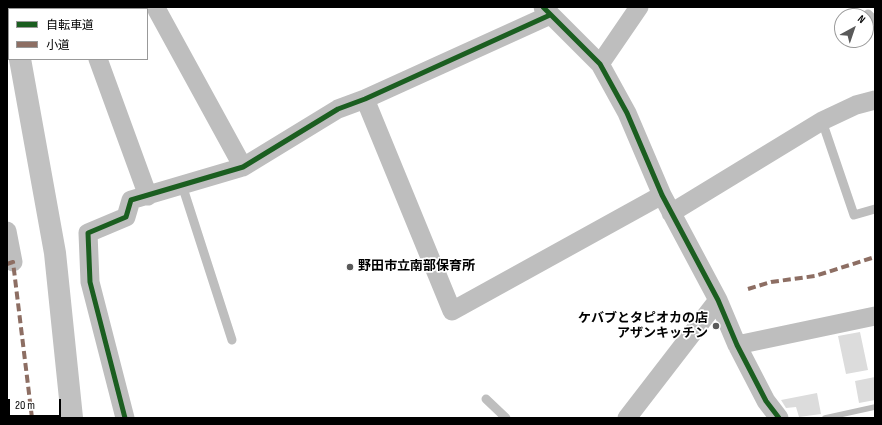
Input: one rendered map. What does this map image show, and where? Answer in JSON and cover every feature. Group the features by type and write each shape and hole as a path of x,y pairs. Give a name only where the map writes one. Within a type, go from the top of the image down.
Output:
{"street":[{"path":"600,64 639,7"},
{"path":"155,11 243,167"},
{"path":"125,418 90,282 88,233 126,217 131,200 243,167 338,109 365,99 547,11 600,64 627,113 662,195 718,300 736,345 766,401 779,418"},
{"path":"20,60 55,252 72,418"},
{"path":"98,60 148,196"},
{"path":"365,99 452,311 662,195"},
{"path":"671,213 822,121 856,105 875,100"},
{"path":"7,231 13,262"},
{"path":"627,418 718,300"},
{"path":"736,345 875,318"}],"lane":[{"path":"822,121 854,215 875,209"},
{"path":"182,185 232,340"},
{"path":"486,399 506,418"}],"building":[{"path":"860,332 868,370 846,374 838,336"},
{"path":"875,377 875,400 859,403 855,381"},
{"path":"817,393 821,414 799,417 796,407 786,408 781,400"}],"waterway":[{"path":"825,418 875,407"}],"marked path":[{"path":"748,289 771,282 815,276 875,257"},
{"path":"7,264 13,262 32,418"}],"cycle path":[{"path":"543,7 600,64 627,113 662,195 718,300 737,345 766,401 779,418"},
{"path":"125,418 90,282 88,233 126,217 131,200 243,167 338,109 365,99 550,15"}],"place":[{"name":"野田市立南部保育所","path":"350,267"},
{"name":"ケバブとタピオカの店 アザンキッチン","path":"716,326"}]}
